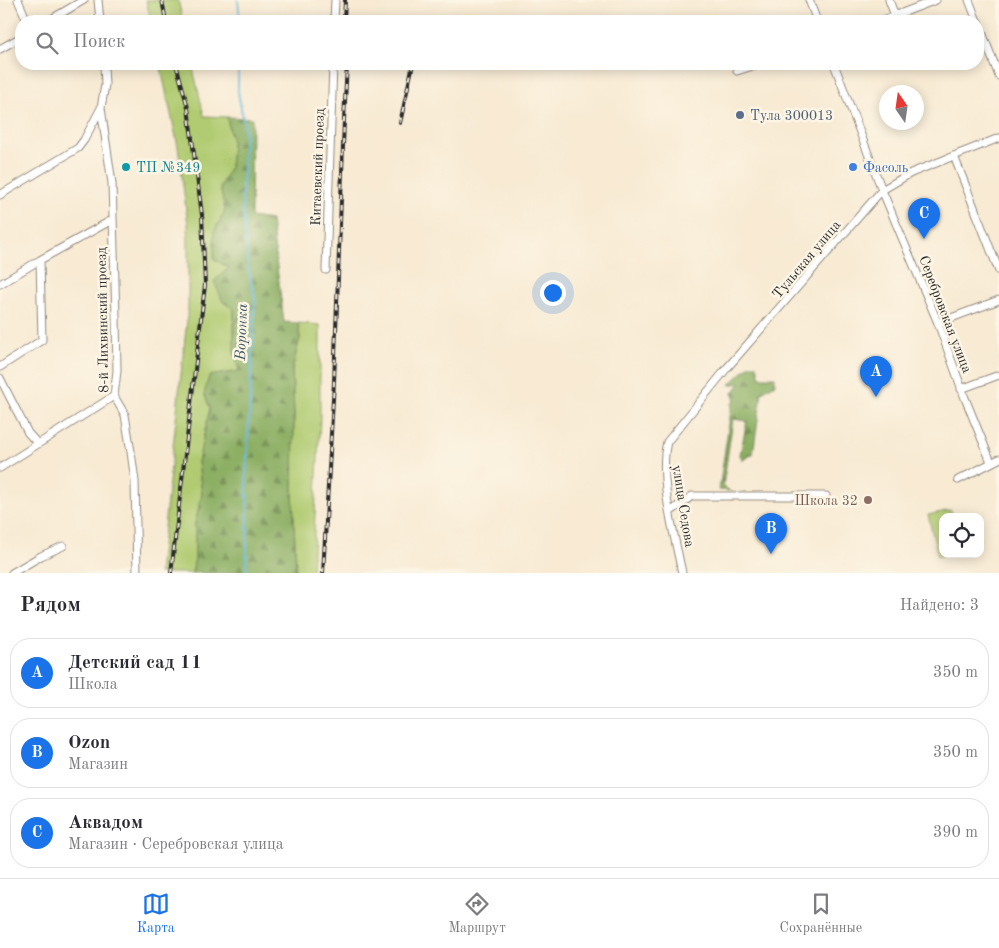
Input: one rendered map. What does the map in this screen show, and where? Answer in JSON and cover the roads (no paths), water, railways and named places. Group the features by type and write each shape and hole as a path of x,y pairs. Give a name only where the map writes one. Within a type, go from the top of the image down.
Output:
{"street":[{"path":"18,0 24,15"},
{"path":"58,15 84,0"},
{"path":"98,0 99,15"},
{"path":"334,15 335,0"},
{"path":"809,0 815,15"},
{"path":"889,0 895,15"},
{"path":"898,15 936,0"},
{"path":"969,0 975,15"},
{"path":"984,37 999,76"},
{"path":"0,49 15,40"},
{"name":"8-й Лихвинский проезд","path":"104,70 105,85 101,108 111,170 117,368 114,396 126,418 135,480 137,573"},
{"name":"Китаевский проезд","path":"326,270 333,70"},
{"name":"Серебровская улица","path":"836,70 882,190 938,324 961,389 991,462"},
{"path":"0,195 78,148 101,108"},
{"name":"Тульская улица","path":"667,442 727,368 882,190 911,173 999,138"},
{"path":"954,156 999,271"},
{"path":"0,284 112,220"},
{"path":"0,367 42,340 40,260"},
{"path":"938,324 999,300"},
{"path":"961,389 999,375"},
{"path":"0,378 28,433 38,444"},
{"path":"0,468 114,396"},
{"name":"улица Седова","path":"667,442 664,453 664,468 670,512 682,573"},
{"path":"958,480 999,459"},
{"path":"670,512 692,496 826,496"},
{"path":"12,573 63,546"}],"waterway":[{"name":"Воронка","path":"238,0 239,15"},
{"name":"Воронка","path":"238,70 238,92 245,130 242,198 248,267 255,299 246,477 248,514 246,573"}],"railway":[{"path":"162,0 165,15"},
{"path":"344,15 345,0"},
{"path":"171,573 205,285 202,215 188,108 178,70"},
{"path":"323,573 334,382 347,70"},
{"path":"400,123 412,70"}],"place":[{"name":"Тула 300013","path":"740,115"},
{"name":"ТП №349","path":"126,167"},
{"name":"Фасоль","path":"853,167"},
{"name":"Аквадом","path":"924,239"},
{"name":"Детский сад 11","path":"876,397"},
{"name":"Школа 32","path":"868,500"},
{"name":"Ozon","path":"771,554"}]}
